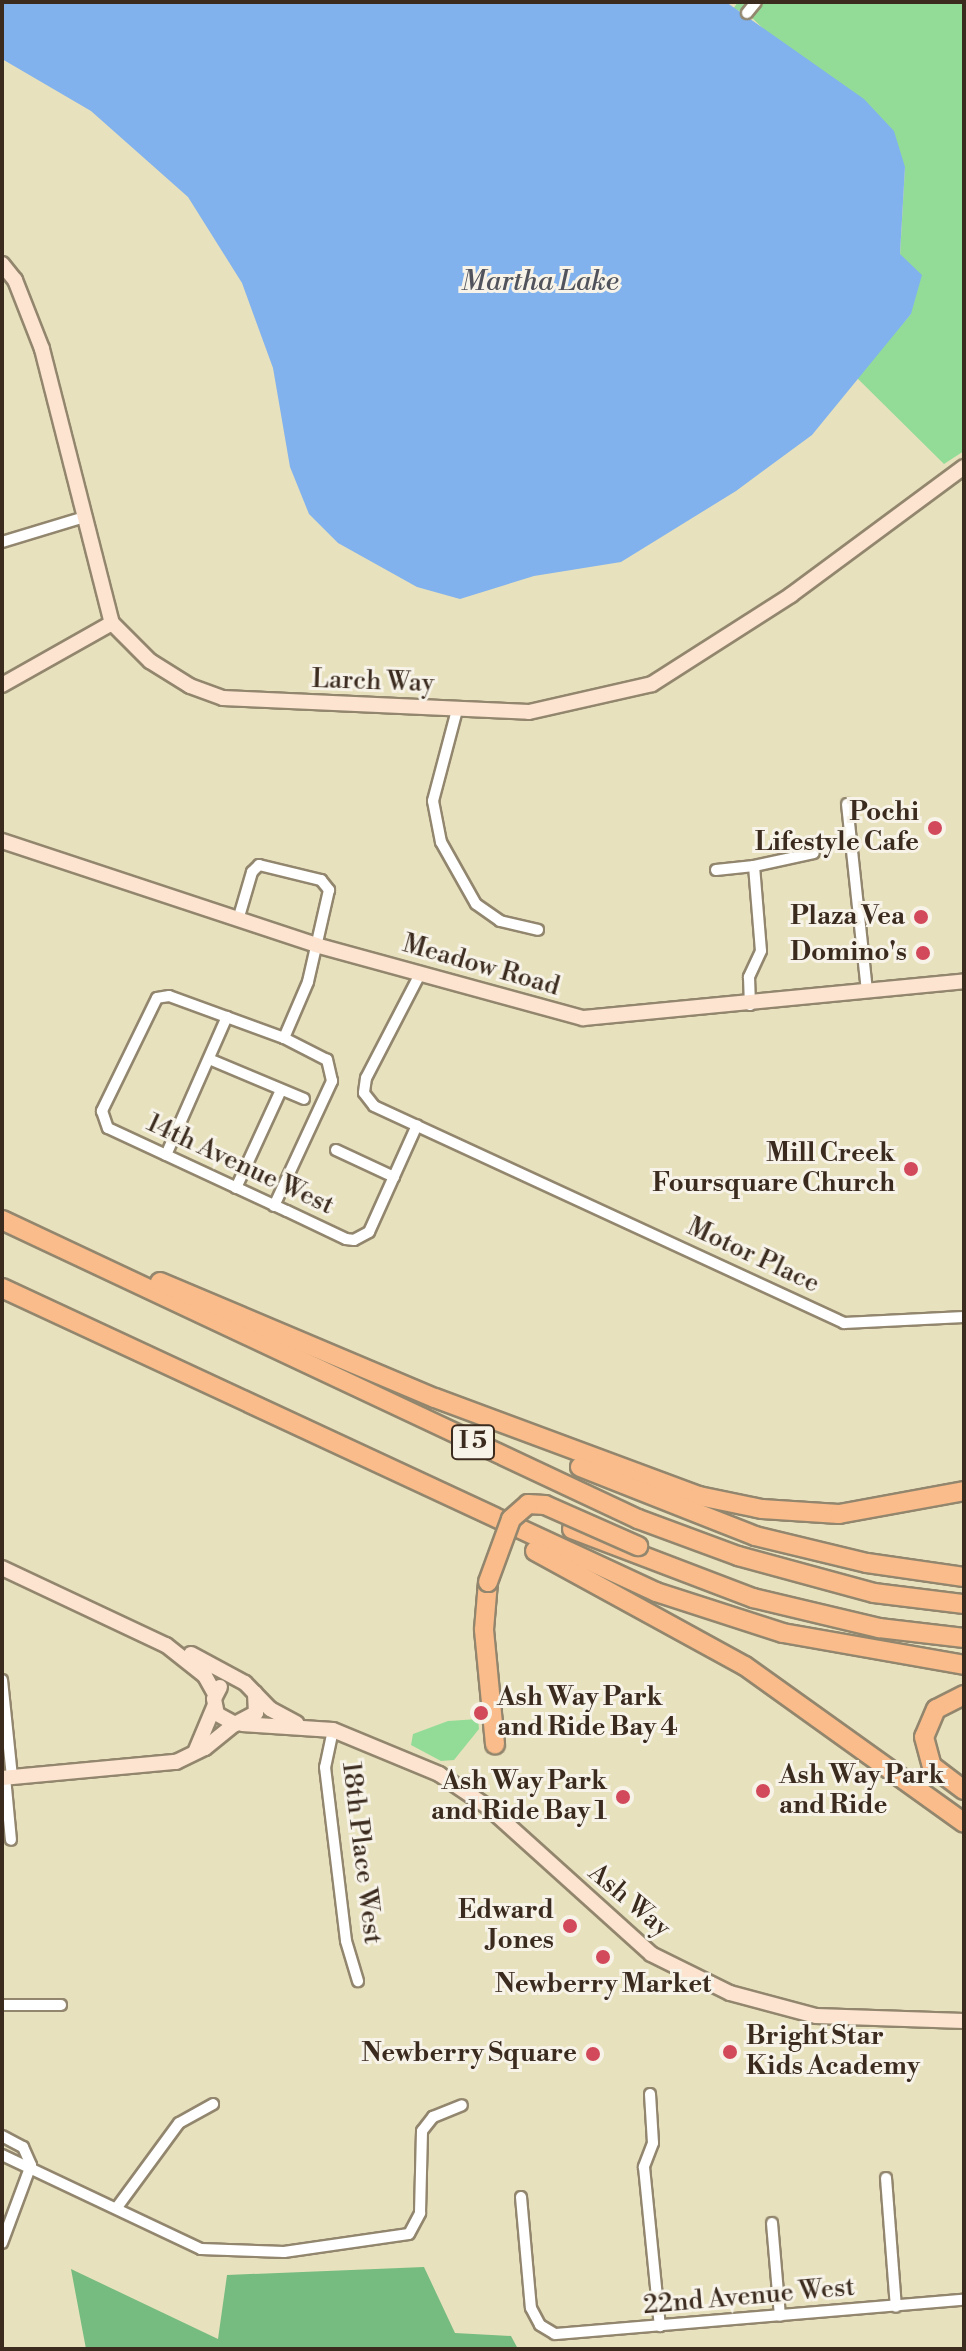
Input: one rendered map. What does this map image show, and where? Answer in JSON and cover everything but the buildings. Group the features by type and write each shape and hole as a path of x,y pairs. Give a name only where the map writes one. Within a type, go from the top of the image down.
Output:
{"highway":[{"path":"2,1218 435,1398 673,1489 762,1509 856,1513 964,1491"},
{"name":"I 5","path":"2,1218 638,1519 738,1556 874,1593 964,1604"},
{"name":"I 5","path":"2,1288 570,1556 712,1612 833,1645 964,1665"},
{"path":"435,1398 654,1499 755,1536 867,1563 964,1577"},
{"path":"440,1496 745,1666 964,1822"},
{"path":"495,1744 484,1630 488,1582 507,1529 520,1508 536,1503 638,1546 772,1595 861,1615 964,1629"},
{"path":"507,1529 529,1515 753,1598 879,1628 964,1638"},
{"path":"964,1695 936,1709 924,1737 932,1766 964,1790"}],"street":[{"path":"747,13 756,2"},
{"name":"Larch Way","path":"2,264 15,280 42,349 81,518 112,623 150,661 190,686 223,698 529,712 652,684 791,595 964,467"},
{"path":"2,542 81,518"},
{"path":"2,685 112,623"},
{"path":"457,710 433,801 441,842 476,904 500,921 538,930"},
{"path":"847,804 867,992"},
{"name":"Meadow Road","path":"2,841 316,945 583,1018 750,1005 964,981"},
{"path":"716,870 754,866 814,853"},
{"path":"238,920 252,872 259,865 321,880 330,897 308,982 284,1038"},
{"path":"750,1005 749,977 761,951 754,866"},
{"name":"Motor Place","path":"420,974 366,1078 364,1093 374,1106 844,1323 964,1317"},
{"name":"14th Avenue West","path":"227,1017 162,996 151,1004 102,1120 108,1128 346,1239 363,1238 394,1177"},
{"path":"166,1155 227,1017 284,1038 327,1060 332,1072 274,1206"},
{"path":"209,1059 304,1099"},
{"path":"236,1188 281,1090"},
{"path":"336,1150 394,1177 417,1125"},
{"path":"2,1568 239,1681 255,1693 256,1713 195,1753 167,1764 6,1777"},
{"path":"166,1645 205,1676 222,1719 239,1724"},
{"path":"2,1680 11,1840"},
{"path":"195,1753 224,1684 239,1681"},
{"name":"Ash Way","path":"255,1693 270,1709 300,1725"},
{"name":"Ash Way","path":"239,1724 300,1725 333,1730 392,1751 456,1784 610,1920 688,1975 779,2009 816,2016 964,2021"},
{"name":"18th Place West","path":"333,1730 325,1767 346,1941 358,1981"},
{"path":"2,2005 61,2005"},
{"path":"650,2094 653,2143 644,2167 660,2326"},
{"path":"118,2206 179,2123 213,2104"},
{"path":"2,2155 31,2165 118,2206 201,2249 284,2252 409,2234 420,2213 422,2131 433,2117 462,2105"},
{"path":"2,2136 23,2147 31,2165 2,2243"},
{"path":"886,2178 896,2307"},
{"name":"22nd Avenue West","path":"521,2197 531,2308 540,2325 555,2334 964,2300"},
{"path":"772,2223 780,2316"}],"green space":[{"path":"738,2 959,2 964,6 964,451 944,464 856,377 911,314 900,255 905,167 747,13 733,9"},
{"path":"478,1719 479,1729 454,1760 441,1761 411,1745 413,1734 448,1721"},
{"path":"424,2267 455,2333 511,2336 518,2349 86,2349 71,2269 218,2339 227,2275"}],"water":[{"name":"Martha Lake","path":"2,2 726,2 864,99 894,131 905,167 900,254 922,275 911,314 812,435 736,491 621,562 534,576 460,599 417,587 338,543 309,514 290,467 273,368 242,283 188,197 91,111 2,59"}],"place":[{"name":"Pochi Lifestyle Cafe","path":"935,828"},
{"name":"Plaza Vea","path":"921,917"},
{"name":"Domino's","path":"923,953"},
{"name":"Mill Creek Foursquare Church","path":"911,1169"},
{"name":"Ash Way Park and Ride Bay 4","path":"481,1713"},
{"name":"Ash Way Park and Ride","path":"763,1791"},
{"name":"Ash Way Park and Ride Bay 1","path":"623,1797"},
{"name":"Edward Jones","path":"570,1926"},
{"name":"Newberry Market","path":"603,1957"},
{"name":"Bright Star Kids Academy","path":"730,2052"},
{"name":"Newberry Square","path":"593,2054"}]}
